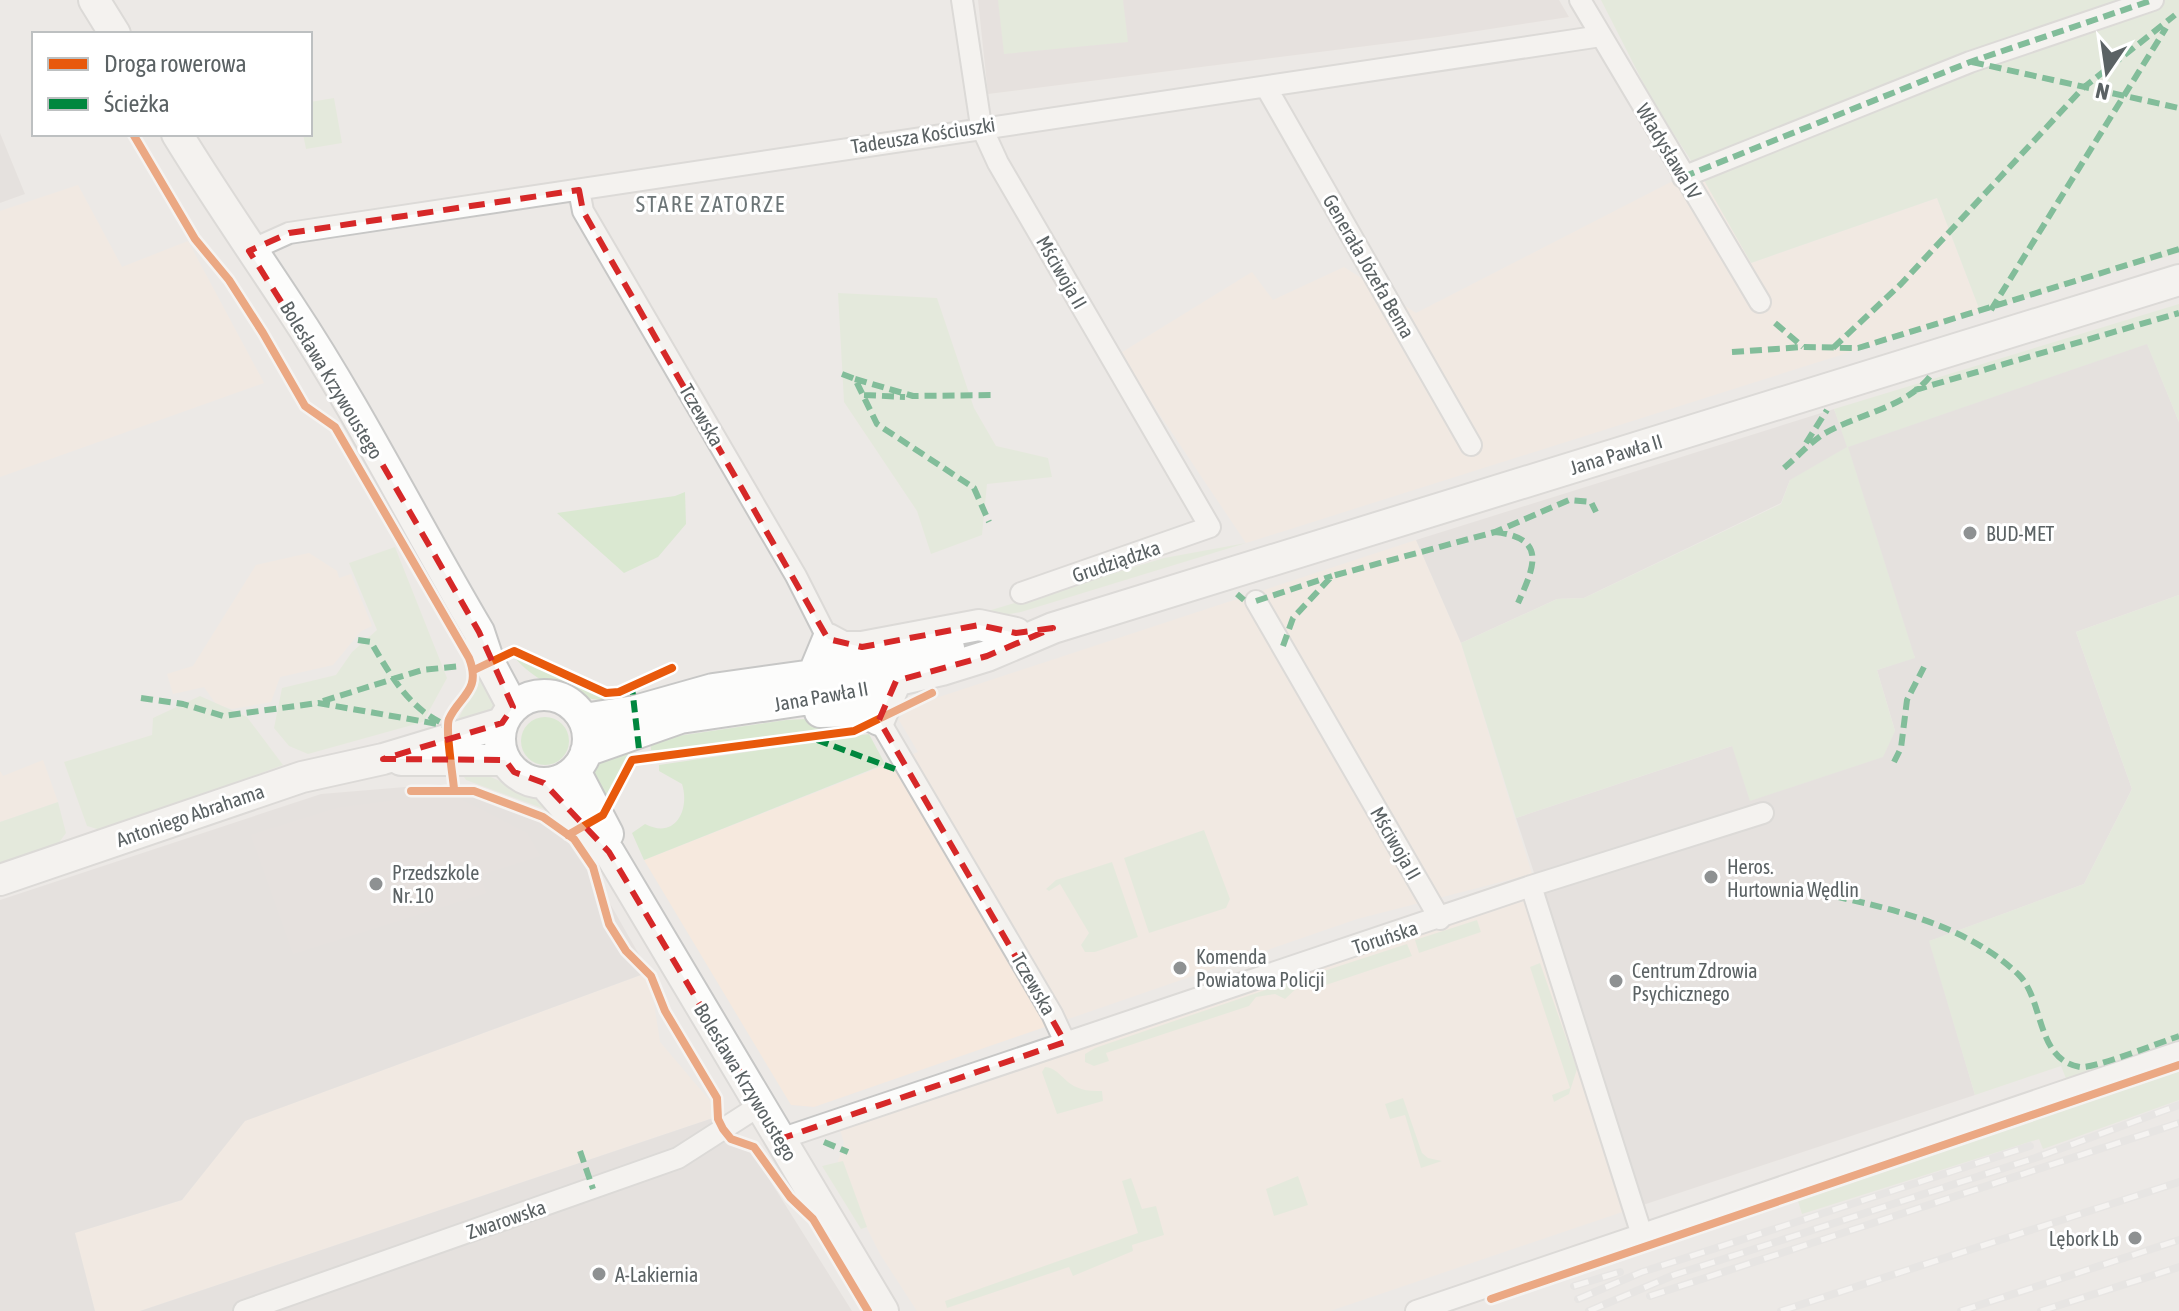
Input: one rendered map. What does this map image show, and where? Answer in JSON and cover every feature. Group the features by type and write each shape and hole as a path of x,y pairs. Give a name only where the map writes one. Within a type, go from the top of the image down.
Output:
{"main road":[{"name":"Bolesława Krzywoustego","path":"178,136 249,251 290,308 479,632 489,662 517,708"},
{"name":"Jana Pawła II","path":"581,761 680,718 771,705 896,681 987,656 1053,628 2179,280"},
{"path":"813,675 828,639 843,647 862,647 979,625 1016,633"},
{"name":"Jana Pawła II","path":"584,719 635,711 713,689 813,675 1053,628"},
{"path":"771,705 822,713 862,711 879,720 896,681"},
{"path":"556,696 572,705 584,719 588,735 581,761 561,780 544,783 514,772 505,760 499,742 517,708 556,696"},
{"name":"Antoniego Abrahama","path":"0,880 302,777 383,759 517,708"},
{"name":"Antoniego Abrahama","path":"383,759 505,760"},
{"name":"Bolesława Krzywoustego","path":"581,761 586,798 608,832 609,852"},
{"name":"Bolesława Krzywoustego","path":"544,783 592,839 609,852 883,1311"}],"street":[{"name":"Mściwoja II","path":"962,0 981,126 998,163 1210,527"},
{"name":"Władysława IV","path":"1580,0 1760,302"},
{"path":"1683,177 1970,62 2153,0"},
{"name":"Tadeusza Kościuszki","path":"249,251 289,233 981,126 1601,36"},
{"name":"Generała Józefa Bema","path":"1273,85 1471,445"},
{"name":"Tczewska","path":"579,190 583,211 796,576 828,639"},
{"name":"Grudziądzka","path":"1021,593 1210,527"},
{"name":"Mściwoja II","path":"1256,601 1440,919"},
{"name":"Tczewska","path":"879,720 1052,1014 1065,1042"},
{"name":"Toruńska","path":"780,1139 1531,886 1763,813"},
{"path":"1531,886 1642,1235"},
{"path":"1416,1311 2179,1052"},
{"name":"Zwarowska","path":"244,1311 678,1158 759,1106"}],"highlighted area":[{"path":"579,190 583,211 828,639 862,647 979,625 1016,633 1053,628 987,656 896,681 879,720 1065,1042 780,1139 609,852 544,783 514,772 505,760 383,759 502,723 513,707 479,632 366,436 249,251 289,233"}],"shaded area":[{"path":"978,0 1559,0 1569,17 1438,37 988,94"},
{"path":"0,133 25,194 0,203"},
{"path":"1673,181 1705,182 1751,263 1937,198 1980,311 1246,543 1119,354 1252,272 1273,300 1344,267 1416,313"},
{"path":"78,185 122,267 188,241 264,383 0,477 0,211"},
{"path":"2147,343 2179,422 2179,595 2076,632 2132,789 2084,884 1930,941 1975,1095 1643,1205 1516,818 1732,746 1895,731 1877,670 1915,657 1790,480 1781,503 1584,598 1557,599 1461,643 1416,540 1834,409 1848,446"},
{"path":"1416,540 1461,643 1532,874 1357,919 814,1107 791,1105 644,860 918,752 899,720 909,707"},
{"path":"309,553 337,571 339,578 351,574 372,626 361,631 333,665 280,677 271,702 232,709 216,704 204,687 173,694 167,674 193,666 256,565"},
{"path":"43,760 58,802 0,822 0,771 3,776"},
{"path":"441,784 484,796 558,827 575,842 649,972 245,1121 182,1200 75,1233 95,1311 0,1311 0,900 321,794"},
{"name":"Przedszkole Nr. 10","path":"413,798 462,800 527,833 540,856 480,875 486,893 293,954 251,835 337,808"},
{"path":"1541,895 1643,1205 1330,1311 917,1311 880,1254 846,1186 838,1161 844,1143 839,1126"},
{"path":"649,972 660,1042 722,1115 140,1311 95,1311 74,1233 182,1200 244,1121"},
{"path":"722,1115 747,1144 852,1311 140,1311"}],"green space":[{"path":"998,0 1123,0 1128,42 1004,54"},
{"path":"1601,0 2179,0 2179,253 1980,311 1937,198 1751,263 1705,182 1653,102"},
{"path":"334,98 342,143 306,149 303,136 312,136 312,102"},
{"path":"838,293 937,298 974,408 996,446 1048,458 1052,477 987,484 982,535 931,554 917,511 844,402"},
{"path":"2179,304 2179,422 2147,344 1848,447 1915,658 1877,670 1895,731 1883,757 1750,801 1732,746 1516,818 1461,643 1557,599 1584,598 1781,504 1790,480 1847,447 1834,409"},
{"path":"685,492 686,524 658,557 624,573 557,513 675,496"},
{"path":"1246,543 1021,612 960,623 981,613 1164,558"},
{"path":"395,547 447,678 423,722 308,754 289,746 274,728 282,688 336,675 352,652 377,630 349,563"},
{"path":"2179,595 2179,1043 2067,1081 2061,1066 1975,1095 1929,941 2084,884 2132,789 2076,632"},
{"path":"515,658 599,694 623,694 628,701 597,700 567,692 539,678"},
{"path":"481,676 497,699 492,709 456,723"},
{"path":"200,696 247,717 283,765 104,831 87,826 64,762 152,735 153,718"},
{"path":"545,717 562,724 569,741 562,758 545,765 528,758 521,741 528,724"},
{"path":"846,717 848,726 674,750 651,750 650,740 786,720"},
{"path":"869,734 885,764 644,860 632,833 645,824 656,828 672,825 682,812 684,803 682,784 659,771 659,765"},
{"path":"633,748 601,808 590,780 605,755"},
{"path":"462,774 484,774 550,803 550,811 466,780"},
{"path":"58,802 66,833 55,848 0,865 0,822"},
{"path":"1204,830 1230,899 1226,908 1149,933 1124,858"},
{"path":"1112,862 1138,937 1095,952 1085,952 1081,945 1089,933 1060,884 1049,891 1046,889 1056,880"},
{"path":"1477,920 1481,932 1419,953 1415,940"},
{"path":"1407,944 1412,956 1326,985 1321,972"},
{"path":"1540,963 1577,1069 1569,1094 1554,1102 1552,1095 1570,1088 1530,967"},
{"path":"1312,974 1285,999 1275,994 1256,997 1249,1006 1106,1053 1109,1061 1094,1066 1085,1062 1085,1054 1095,1048"},
{"path":"1045,1067 1079,1088 1102,1091 1103,1101 1057,1114 1042,1072"},
{"path":"2179,1071 2179,1100 2043,1149 2039,1139 1802,1214 1798,1201"},
{"path":"1403,1098 1422,1153 1428,1158 1442,1161 1421,1168 1405,1115 1390,1119 1385,1104"},
{"path":"843,1161 867,1227 861,1229 822,1166"},
{"path":"1298,1176 1308,1205 1274,1216 1266,1189"},
{"path":"1131,1178 1142,1209 1156,1206 1164,1235 1132,1245 1133,1251 1073,1276 1069,1267 947,1308 945,1301 1138,1233 1122,1181"}],"railway":[{"path":"1589,1311 1674,1275 2035,1158 2179,1105"},
{"path":"1650,1296 2179,1123"},
{"path":"1578,1299 1642,1272 2030,1146"},
{"path":"1781,1311 2179,1182"},
{"path":"1961,1311 2179,1240"},
{"path":"2041,1311 2179,1267"},
{"path":"1574,1286 1620,1272"}],"marked path":[{"path":"1683,177 1970,62 2153,0"},
{"path":"1833,348 1901,284 2083,88 2175,15"},
{"path":"1991,310 2166,28"},
{"path":"1972,62 2179,108"},
{"path":"1732,352 1803,347 1858,348 2179,249"},
{"path":"1915,390 2179,313"},
{"path":"1775,323 1803,347"},
{"path":"842,374 855,379 877,424 974,488 989,522"},
{"path":"1784,468 1822,435 1895,403 1921,386 1931,375"},
{"path":"855,379 913,396 993,395"},
{"path":"864,395 905,397"},
{"path":"1806,443 1827,410"},
{"path":"1283,646 1293,618 1332,576 1495,532 1569,500 1591,502 1596,512"},
{"path":"1495,532 1512,535 1530,548 1532,566 1518,603"},
{"path":"1256,601 1332,576"},
{"path":"1237,594 1244,600"},
{"path":"358,640 371,642 409,699 442,723"},
{"path":"323,701 422,670 462,666"},
{"path":"1894,762 1901,748 1907,700 1924,667"},
{"path":"636,685 632,687 640,758 648,757"},
{"path":"141,698 183,704 223,716 318,703 449,726"},
{"path":"817,740 895,769"},
{"path":"1800,889 1916,917 1971,941 1996,956 2027,986 2048,1041 2055,1053 2066,1062 2080,1067 2088,1066 2179,1036"},
{"path":"824,1142 848,1152"},
{"path":"580,1151 593,1189"}],"cycle path":[{"path":"134,136 195,239 229,280 305,406 335,427 469,658 473,678 471,686 453,711 448,724 454,789"},
{"path":"474,670 514,651 606,693 619,692 672,668"},
{"path":"568,835 603,815 632,760 854,731 932,693"},
{"path":"411,791 474,791 543,817 574,839 593,867 609,924 626,951 651,976 665,1011 717,1098 718,1119 723,1129 731,1139 754,1147 790,1197 813,1219 868,1311"},
{"path":"1491,1299 2179,1065"}],"place":[{"name":"BUD-MET","path":"1970,533"},
{"name":"Heros. Hurtownia Wędlin","path":"1711,877"},
{"name":"Przedszkole Nr. 10","path":"376,884"},
{"name":"Komenda Powiatowa Policji","path":"1180,968"},
{"name":"Centrum Zdrowia Psychicznego","path":"1616,981"},
{"name":"Lębork Lb","path":"2135,1238"},
{"name":"A-Lakiernia","path":"599,1274"}],"district":[{"name":"STARE ZATORZE","path":"711,204"}]}
